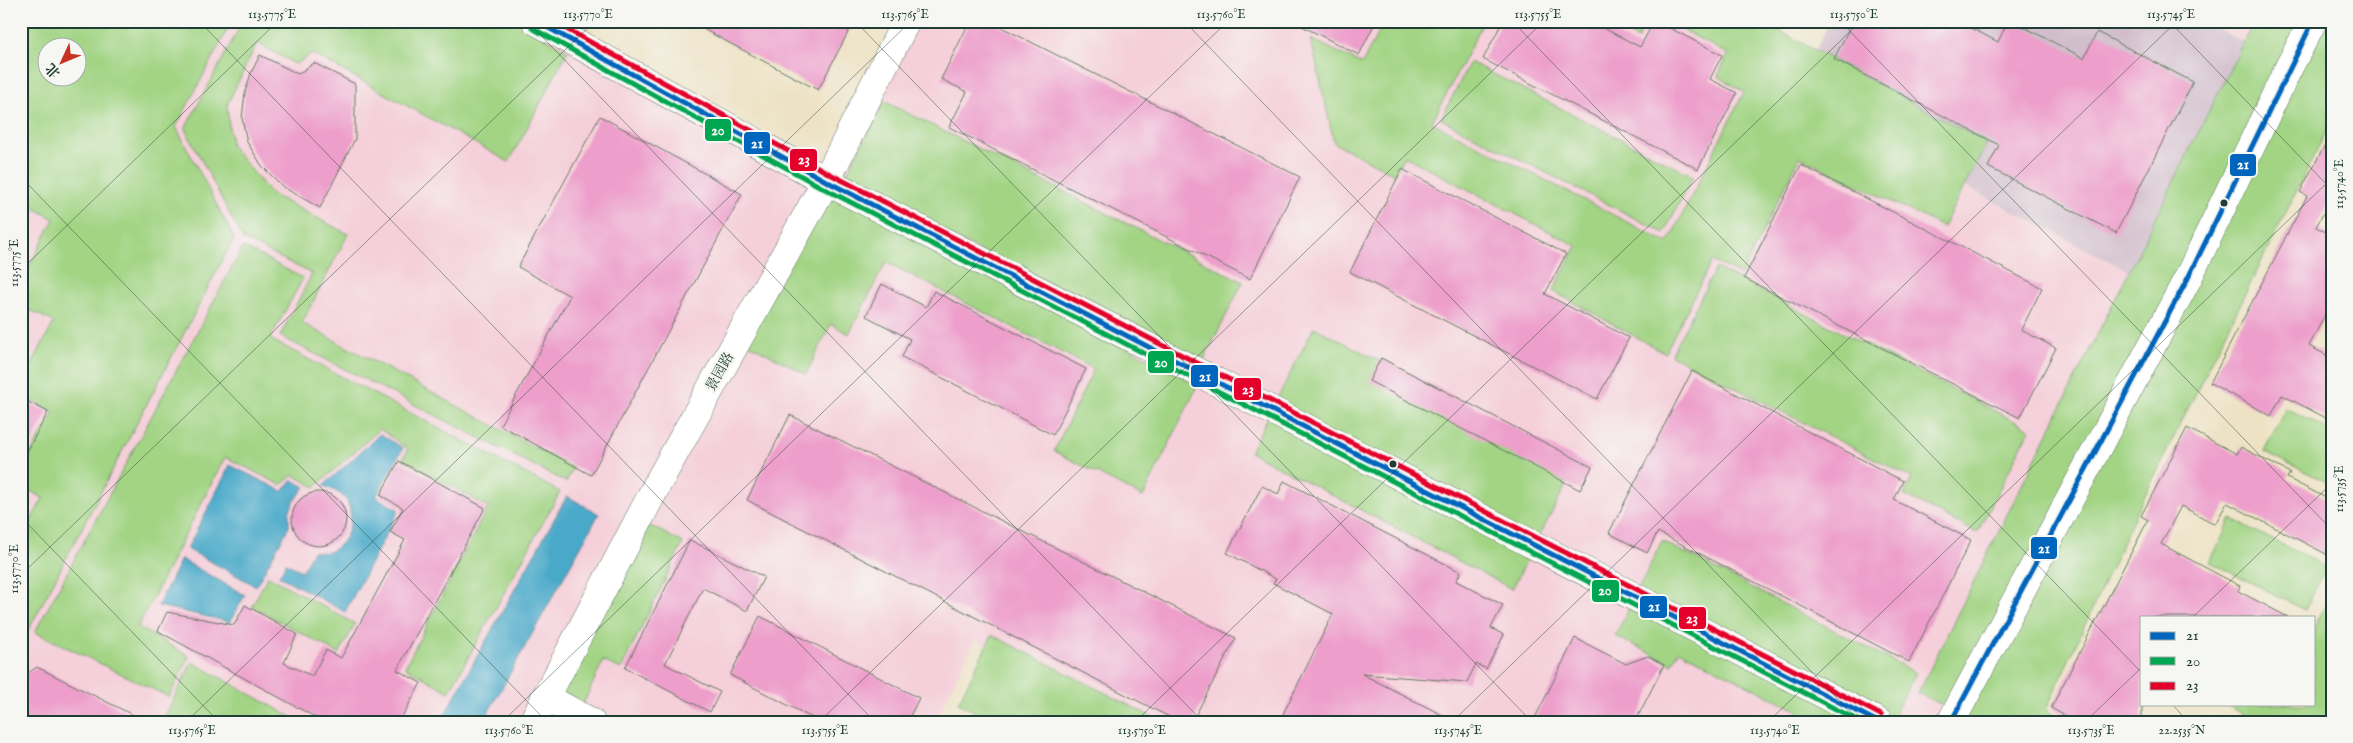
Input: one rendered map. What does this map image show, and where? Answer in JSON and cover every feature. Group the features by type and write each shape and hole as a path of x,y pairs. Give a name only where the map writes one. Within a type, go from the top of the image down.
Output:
{"street":[{"path":"536,21 826,181 1878,722"},
{"name":"景园路","path":"533,722 660,481 826,181 906,21"},
{"path":"1950,722 2188,278 2289,66 2313,21"},
{"path":"546,697 591,722"}],"shaded area":[{"path":"21,21 535,21 827,181 906,21 1716,21 1791,96 2178,297 1950,722 1136,722 975,640 935,722 21,722"},
{"path":"1830,21 2204,21 2288,67 2178,297 1792,96"},
{"path":"2205,21 2312,21 2289,66"}],"green space":[{"path":"21,21 232,21 176,127 234,238 29,629 21,625 21,539 43,498 21,486 21,471 54,412 21,395 21,366 29,370 54,322 21,306 21,282 54,219 21,201"},
{"path":"243,21 515,21 568,51 509,162 313,54 295,64 257,43 227,105 231,145 271,194 348,234 302,323 573,468 566,482 280,336 312,274 243,239 185,129"},
{"path":"1384,21 1484,21 1432,122 1668,243 1744,92 1718,76 1728,54 1666,21 1761,21 1987,143 1943,227 1800,157 1741,275 1712,261 1665,353 1553,291 1577,246 1404,156 1394,174 1334,143 1311,39 1362,64"},
{"path":"1603,21 1646,21 1638,39"},
{"path":"2254,21 2302,21 2182,271 1949,708 1918,693"},
{"path":"2321,21 2332,21 2332,120 2136,513 2046,710 2067,722 1955,722"},
{"path":"1470,62 1693,176 1664,233 1441,119"},
{"path":"884,101 1243,282 1201,365 843,180"},
{"path":"830,188 1198,385 1143,497 1054,451 1094,369 886,262 849,334 831,324 806,374 745,342"},
{"path":"243,247 303,278 270,339 560,492 449,692 405,667 488,507 403,459 408,449 380,429 315,487 293,475 281,485 225,457 138,627 189,656 169,697 35,632"},
{"path":"1716,268 2030,429 1977,533 1904,495 1912,478 1671,355"},
{"path":"1314,327 1577,464 1512,589 1250,452"},
{"path":"2286,408 2332,431 2332,485 2264,451"},
{"path":"2231,519 2327,567 2305,610 2210,562"},
{"path":"645,523 683,543 621,669 603,661 581,709 571,722 540,722"},
{"path":"1662,541 1916,673 1890,722 1806,722 1804,714 1679,650 1672,664 1615,636"},
{"path":"268,576 355,624 339,654 252,606"},
{"path":"2332,593 2332,722 2255,722 2228,706 2316,706 2316,624"},
{"path":"992,635 1162,722 995,722 958,703"},
{"path":"192,662 301,722 162,722"}],"water":[{"path":"380,434 403,448 376,497 399,510 345,612 279,576 286,563 302,571 313,551 328,552 335,549 345,539 350,525 348,503 341,494 323,486"},
{"path":"230,465 282,491 293,480 305,487 293,503 289,513 289,527 256,586 187,549"},
{"path":"567,496 599,514 483,722 452,722 443,717"},
{"path":"181,559 245,595 230,622 158,606"}],"building":[{"path":"688,21 854,21 818,90"},
{"path":"970,21 989,21 1300,177 1250,279 949,127 967,92 941,79"},
{"path":"1292,21 1376,21 1359,55"},
{"path":"1503,21 1590,21 1640,47 1654,21 1656,21 1722,55 1710,79 1737,93 1698,169 1483,59"},
{"path":"1853,21 1958,21 1998,42 2008,21 2012,21 2084,58 2097,32 2193,82 2116,233 1988,167 1999,145 1834,59"},
{"path":"260,55 298,74 314,63 355,84 355,139 320,208 283,187 262,166 247,142 242,118 245,93 251,73"},
{"path":"600,116 742,194 591,475 500,425 570,296 518,267"},
{"path":"2332,131 2332,209 2327,206 2316,227 2332,235 2332,301 2309,346 2332,358 2332,421 2282,395 2271,416 2210,383 2307,196 2300,192"},
{"path":"1801,165 2042,288 2021,330 2056,348 2020,418 1744,278"},
{"path":"1402,169 1566,254 1545,294 1629,338 1597,399 1350,272"},
{"path":"882,284 926,307 934,291 1086,369 1053,435 902,357 910,339 866,316"},
{"path":"1381,358 1592,467 1580,490 1369,381"},
{"path":"1692,371 1903,481 1894,500 1971,540 1909,662 1658,532 1647,553 1609,533"},
{"path":"21,398 48,412 21,463"},
{"path":"790,415 1236,638 1192,722 1179,722 747,500"},
{"path":"2187,428 2237,454 2241,447 2290,473 2287,478 2332,501 2332,557 2227,503 2215,524 2181,506 2161,544 2240,586 2238,591 2286,616 2140,616 2140,706 2142,706 2142,722 2076,722 2051,708 2148,520 2141,516"},
{"path":"399,461 485,508 397,670 421,683 399,722 324,722 158,631 167,612 234,625 245,605 297,634 284,663 312,676 326,650 341,658 405,540 390,532 403,508 380,495"},
{"path":"1284,481 1461,572 1456,581 1503,605 1491,628 1504,635 1486,669 1476,664 1467,682 1362,674 1456,722 1279,722 1333,614 1273,583 1276,579 1227,553 1262,486 1278,494"},
{"path":"319,492 329,494 338,500 344,509 346,519 344,529 338,538 329,544 319,546 309,544 300,538 294,529 292,519 294,509 300,500 309,494"},
{"path":"690,540 764,577 747,611 703,588 665,664 720,692 710,712 625,668"},
{"path":"760,616 919,698 907,722 820,722 730,675"},
{"path":"1575,638 1626,664 1648,656 1664,665 1635,722 1533,722"},
{"path":"37,667 147,722 21,722 21,678"}],"transit line":[{"name":"21","path":"536,21 826,181 1878,722"},
{"name":"23","path":"552,21 830,174 1881,715"},
{"name":"21","path":"1951,722 2188,278 2313,21"},
{"name":"20","path":"532,28 823,188 1861,722"}]}
